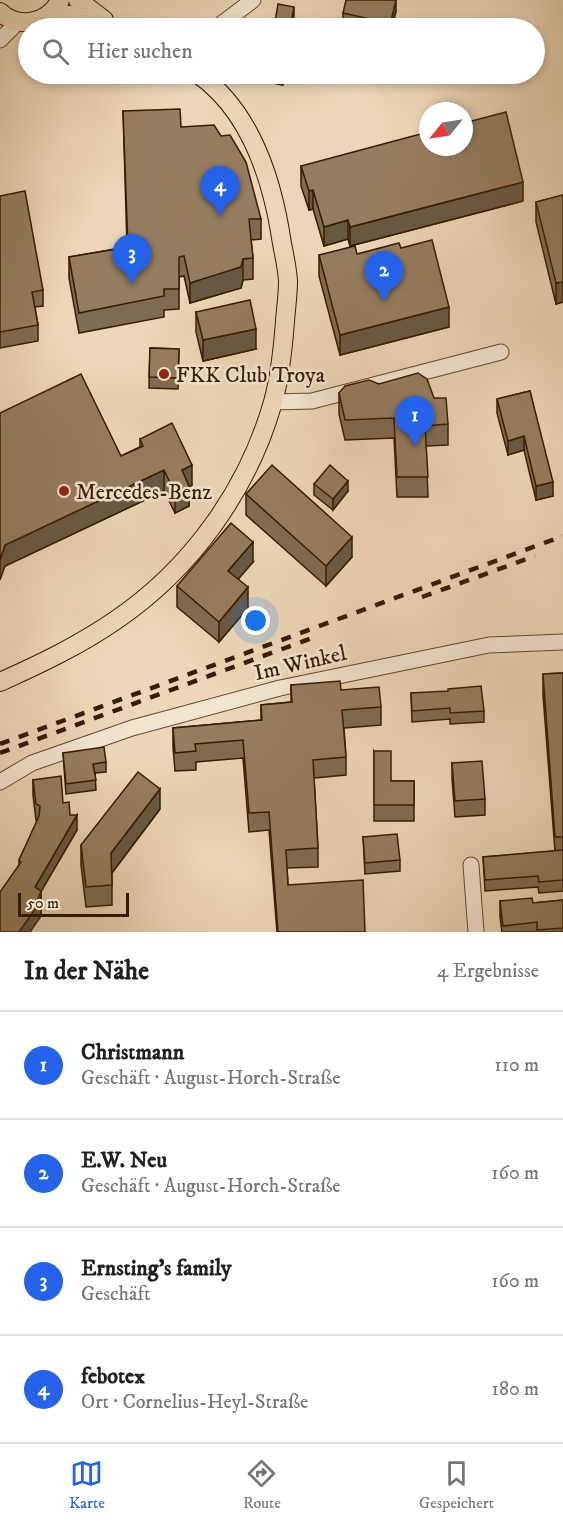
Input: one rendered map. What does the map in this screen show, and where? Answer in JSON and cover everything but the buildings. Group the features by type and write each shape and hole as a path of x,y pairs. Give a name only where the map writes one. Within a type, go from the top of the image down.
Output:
{"main road":[{"path":"78,0 102,18"},
{"path":"41,18 55,7 82,18"},
{"path":"0,12 5,17 18,22"},
{"path":"0,682 66,650 118,619 179,567 211,528 236,489 261,435 273,402 283,344 288,281 277,213 262,163 242,122 210,84"}],"street":[{"path":"229,18 253,0"},
{"path":"0,40 18,22"},
{"path":"273,402 312,401 501,352"},
{"name":"Im Winkel","path":"0,782 32,763 152,722 280,688 489,645 563,642"},
{"path":"471,865 476,932"}],"railway":[{"path":"0,744 563,536"},
{"path":"422,597 535,556"},
{"path":"0,753 312,638"}],"place":[{"name":"febotex","path":"220,216"},
{"name":"Ernsting's family","path":"132,284"},
{"name":"E.W. Neu","path":"384,301"},
{"name":"FKK Club Troya","path":"164,374"},
{"name":"Christmann","path":"415,446"},
{"name":"Mercedes-Benz","path":"64,491"}]}
